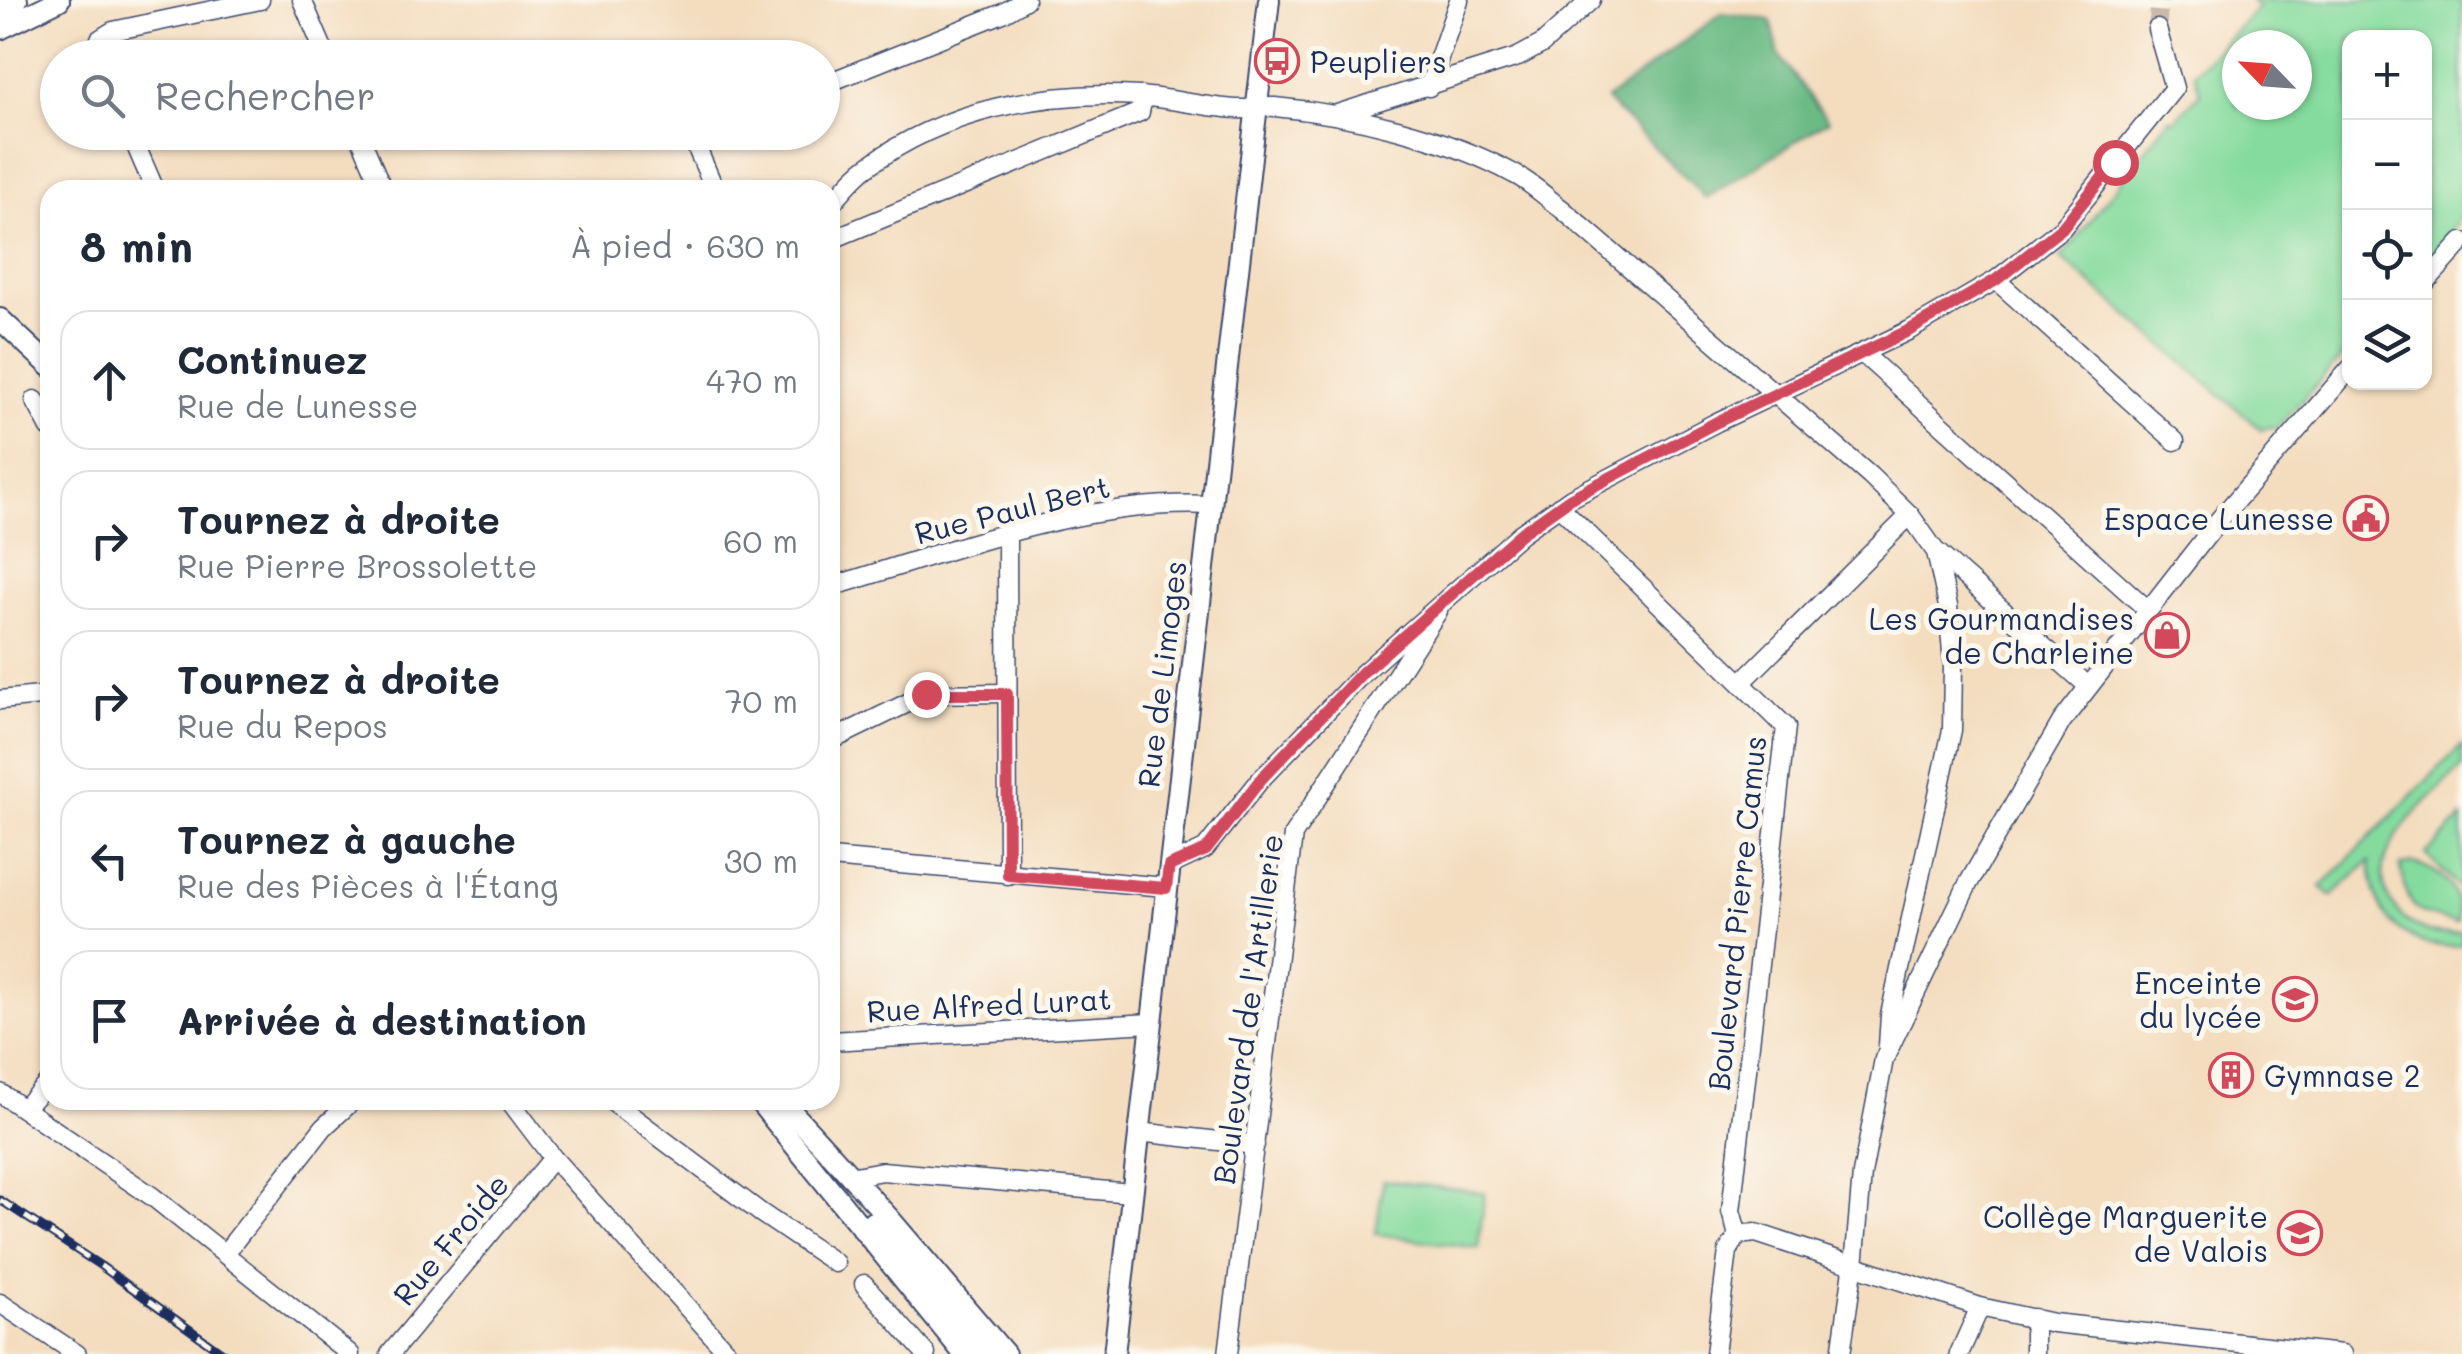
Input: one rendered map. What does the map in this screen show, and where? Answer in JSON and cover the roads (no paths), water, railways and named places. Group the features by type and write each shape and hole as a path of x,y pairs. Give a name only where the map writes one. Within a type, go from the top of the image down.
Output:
{"main road":[{"path":"0,10 17,0"},
{"path":"0,29 59,0"},
{"name":"Rue de Limoges","path":"1114,1354 1269,0"},
{"path":"0,319 40,357"},
{"path":"768,1110 1005,1354"},
{"path":"788,1110 964,1354"},
{"path":"842,1185 986,1354"}],"street":[{"path":"100,40 113,31 260,0"},
{"path":"302,0 319,40"},
{"path":"840,78 1003,13 1025,0"},
{"path":"1429,87 1459,0"},
{"path":"1337,114 1518,57 1542,44 1591,0"},
{"path":"1169,866 1206,850 1261,779 1363,672 1558,506 1717,422 1910,330 1996,280 2062,228 2174,88 2156,29"},
{"path":"840,194 864,169 904,142 945,123 1012,104 1078,94 1143,96 1240,110 1274,107 1337,114 1407,132 1516,174 1563,210 1776,395 1910,515 1936,552 2088,686"},
{"path":"840,236 1140,112 1143,96"},
{"path":"138,150 151,180"},
{"path":"366,150 379,180"},
{"path":"698,150 711,180"},
{"path":"2432,275 2462,242"},
{"path":"1996,280 2176,441"},
{"path":"1862,353 2148,610"},
{"path":"1888,1046 1968,884 2062,721 2218,520 2342,378"},
{"path":"35,400 40,409"},
{"name":"Rue Paul Bert","path":"840,584 1067,519 1146,504 1211,505"},
{"name":"Boulevard Pierre Camus","path":"1558,506 1786,727 1731,1211 1738,1234 1728,1251 1715,1354"},
{"path":"1741,683 1910,515"},
{"path":"1007,535 1008,875"},
{"path":"1840,1354 1862,1174 1888,1046 1890,1015 1952,730 1953,664 1948,606 1936,552"},
{"name":"Boulevard de l'Artillerie","path":"1228,1354 1294,834 1450,594"},
{"path":"840,735 926,694 1007,694"},
{"path":"0,700 40,696"},
{"path":"840,859 1166,888"},
{"name":"Rue Alfred Lurat","path":"840,1040 1151,1023"},
{"path":"24,1108 40,1091"},
{"path":"0,1093 226,1252 350,1354"},
{"path":"226,1252 324,1127 343,1110"},
{"path":"516,1110 553,1158 730,1354"},
{"path":"623,1110 835,1263"},
{"path":"1138,1132 1255,1145"},
{"name":"Rue Froide","path":"390,1354 553,1158"},
{"path":"842,1185 882,1171 1131,1193"},
{"path":"1738,1234 1756,1233 1980,1307 2034,1318 2194,1346 2342,1354"},
{"path":"864,1284 926,1354"},
{"path":"0,1302 77,1354"},
{"path":"1959,1354 1980,1307"},
{"path":"2034,1318 2034,1354"}],"tunnel":[{"path":"2157,29 2160,0"}],"railway":[{"path":"0,1200 224,1354"}],"place":[{"name":"Peupliers","path":"1277,61"},
{"name":"Espace Lunesse","path":"2366,518"},
{"name":"Les Gourmandises de Charleine","path":"2167,635"},
{"name":"Enceinte du lycée","path":"2295,999"},
{"name":"Gymnase 2","path":"2231,1075"},
{"name":"Collège Marguerite de Valois","path":"2300,1233"}]}
